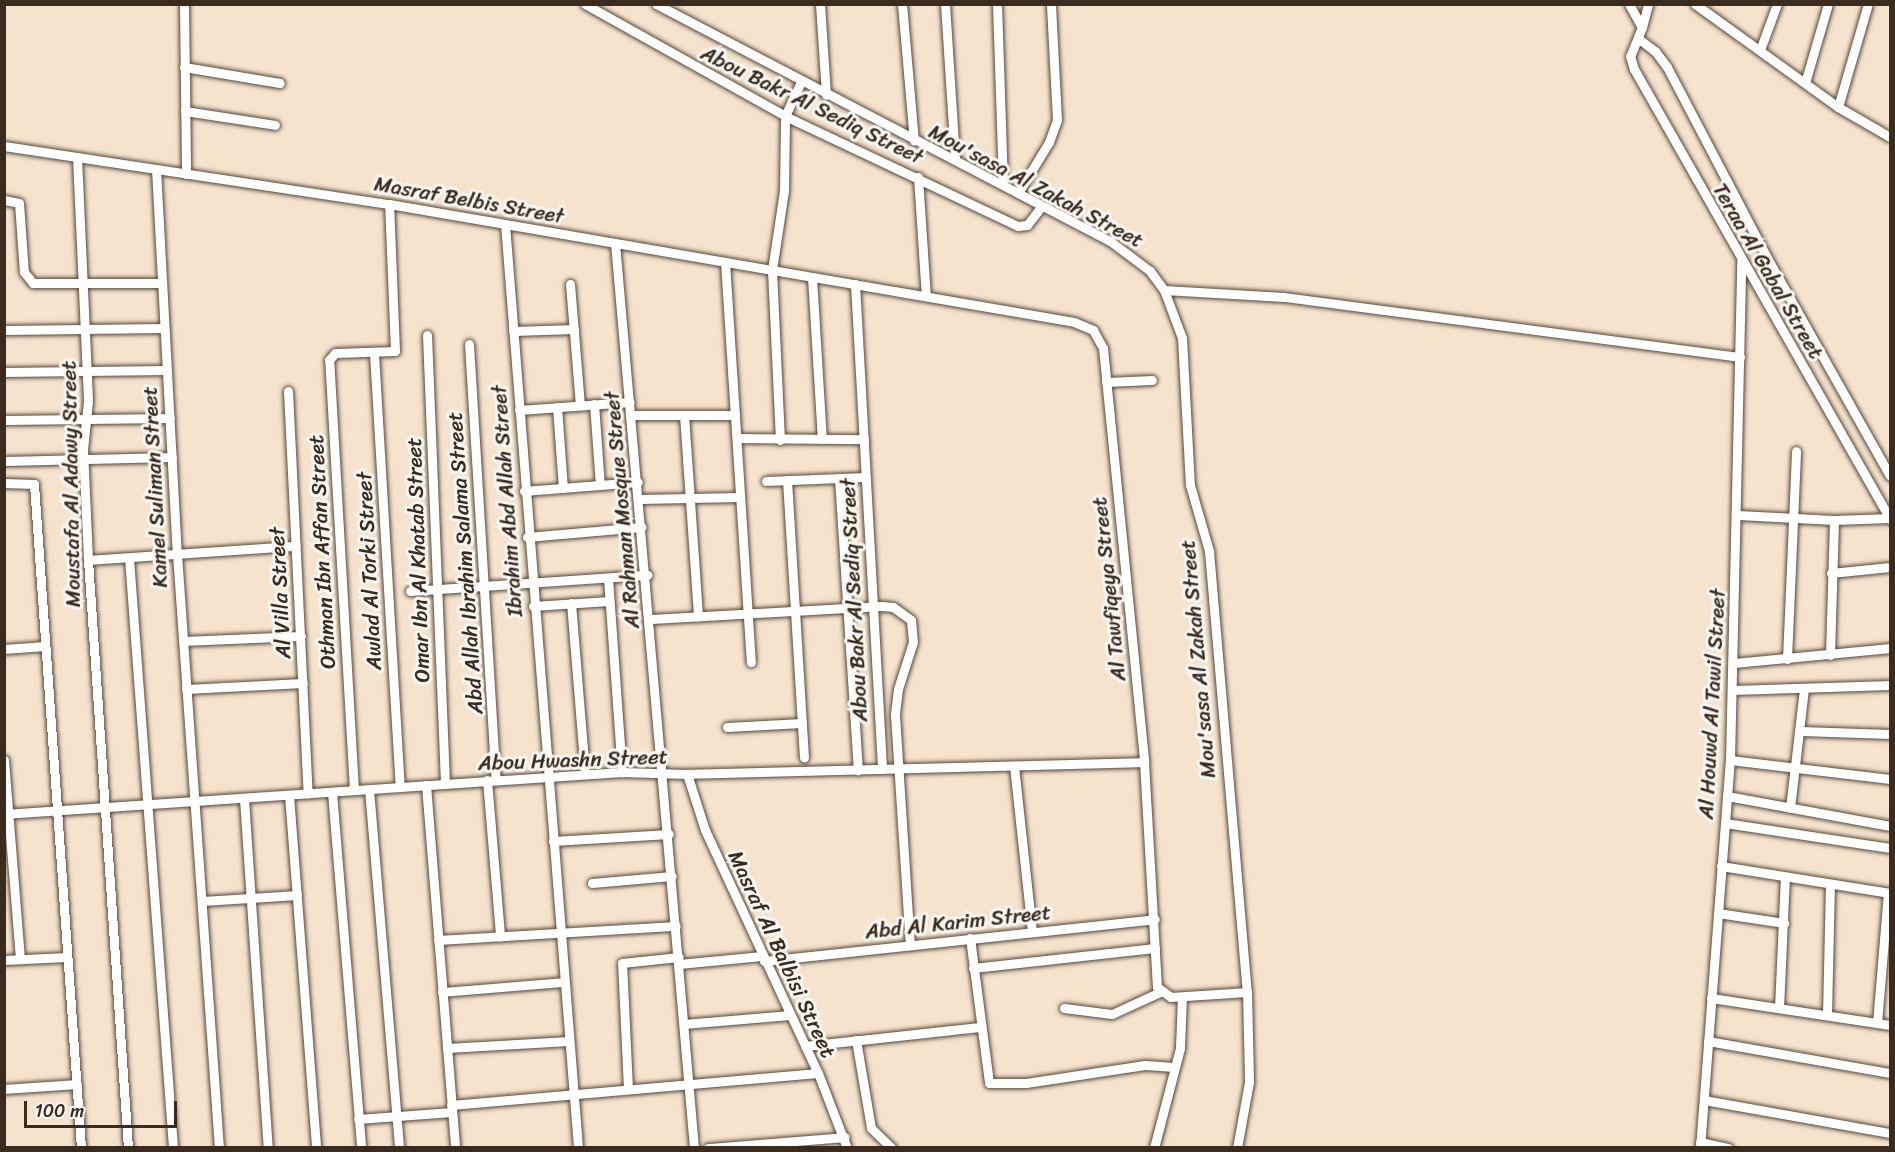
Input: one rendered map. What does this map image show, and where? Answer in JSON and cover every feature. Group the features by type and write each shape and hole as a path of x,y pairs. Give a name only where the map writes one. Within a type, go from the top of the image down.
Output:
{"street":[{"path":"184,4 186,174"},
{"name":"Abou Bakr Al Sediq Street","path":"585,4 785,116 1018,226 1027,225 1037,204"},
{"name":"Mou'sasa Al Zakah Street","path":"656,4 826,95 956,159 1131,255 1164,290 1182,338 1190,486 1208,540 1247,992 1249,1082 1237,1148"},
{"path":"820,4 826,95"},
{"path":"903,4 914,140"},
{"path":"945,4 956,159"},
{"path":"997,4 1003,185"},
{"path":"1018,193 1049,142 1057,120 1051,4"},
{"path":"1629,4 1642,27"},
{"name":"Teraa Al Gabal Street","path":"1648,4 1639,39 1632,49 1631,63 1741,261 1890,518"},
{"path":"1695,4 1838,107 1890,137"},
{"path":"1760,50 1777,4"},
{"path":"1805,83 1828,4"},
{"path":"1838,107 1868,4"},
{"name":"Teraa Al Gabal Street","path":"1639,39 1655,51 1667,67 1770,263 1890,476"},
{"path":"184,67 280,83"},
{"path":"780,440 772,270 784,191 785,116 801,82"},
{"path":"185,111 275,125"},
{"name":"Masraf Belbis Street","path":"4,146 388,204 926,296"},
{"name":"Moustafa Al Adawy Street","path":"77,157 87,371 84,459 88,560 103,809 128,1148"},
{"name":"Kamel Suliman Street","path":"156,169 177,554 219,1148"},
{"path":"918,177 926,296"},
{"path":"4,200 19,203 24,272 29,280 37,285 162,283"},
{"path":"374,353 396,350 388,204"},
{"name":"Ibrahim Abd Allah Street","path":"505,224 527,537 578,1148"},
{"name":"Al Rahman Mosque Street","path":"615,243 651,619 658,756 664,773 694,1148"},
{"name":"Al Houwd Al Tawil Street","path":"1700,1145 1730,760 1738,515 1741,261"},
{"path":"725,262 751,662"},
{"path":"812,277 822,439"},
{"path":"570,284 580,405"},
{"name":"Abou Bakr Al Sediq Street","path":"855,284 882,769"},
{"path":"1164,290 1284,297 1740,357"},
{"name":"Al Tawfiqeya Street","path":"926,296 1084,326 1100,338 1144,762 1155,919 1155,980 1160,992"},
{"path":"4,330 164,328"},
{"path":"513,331 574,329"},
{"name":"Omar Ibn Al Khatab Street","path":"427,335 445,783"},
{"name":"Abd Allah Ibrahim Salama Street","path":"469,344 484,586 500,936"},
{"name":"Othman Ibn Affan Street","path":"354,790 329,360 335,353 374,353"},
{"name":"Awlad Al Torki Street","path":"374,353 400,787"},
{"path":"4,372 166,370"},
{"path":"1106,382 1152,380"},
{"name":"Al Villa Street","path":"288,390 308,794"},
{"path":"519,410 630,402"},
{"path":"594,404 600,485"},
{"path":"557,407 564,488"},
{"path":"684,415 698,616"},
{"path":"632,416 735,415"},
{"path":"4,420 170,418"},
{"path":"736,438 864,439"},
{"path":"1786,659 1796,451"},
{"path":"4,461 172,457"},
{"path":"766,481 866,477"},
{"path":"839,478 858,770"},
{"path":"788,480 804,757"},
{"path":"524,491 638,482"},
{"path":"4,483 34,484 81,1148"},
{"path":"640,499 741,497"},
{"path":"1738,515 1834,520 1890,518"},
{"path":"1830,655 1834,520"},
{"path":"527,537 642,527"},
{"path":"88,560 296,546"},
{"path":"129,558 173,1148"},
{"path":"1831,573 1890,567"},
{"path":"410,591 647,575"},
{"path":"608,578 622,772"},
{"path":"533,606 609,601"},
{"path":"571,603 585,773"},
{"path":"651,619 873,607 903,612 915,630 896,702 898,769 910,944"},
{"path":"183,641 300,636"},
{"path":"4,649 45,646"},
{"path":"1734,663 1890,648"},
{"path":"186,689 303,683"},
{"path":"1733,690 1890,685"},
{"path":"1790,808 1798,768 1804,689"},
{"path":"727,727 802,723"},
{"path":"1802,731 1890,734"},
{"path":"4,760 20,959"},
{"path":"1730,760 1890,779 1890,787"},
{"name":"Abou Hwashn Street","path":"7,814 148,806 585,773 687,774 1144,762"},
{"path":"1014,766 1032,932"},
{"name":"Masraf Al Balbisi Street","path":"687,774 702,823 763,959 818,1072 845,1137 847,1148"},
{"path":"426,785 455,1148"},
{"path":"369,789 399,1148"},
{"path":"332,792 360,1148"},
{"path":"289,795 316,1148"},
{"path":"1727,796 1890,826"},
{"path":"244,799 268,1148"},
{"path":"1725,823 1890,848"},
{"path":"553,841 669,834"},
{"path":"1721,866 1889,893 1877,1023"},
{"path":"592,883 672,876"},
{"path":"1779,1008 1785,877"},
{"path":"1827,1015 1830,884"},
{"path":"202,901 297,895"},
{"path":"1718,913 1784,923"},
{"name":"Abd Al Karim Street","path":"628,1089 623,962 763,959 1155,919"},
{"path":"438,940 676,926"},
{"path":"970,938 986,1077 995,1085 1145,1065 1174,1067"},
{"path":"973,968 1155,948"},
{"path":"4,960 68,957"},
{"path":"442,992 564,982"},
{"path":"1064,1008 1112,1014 1160,992 1182,997 1247,992"},
{"path":"1154,1148 1180,1048 1182,997"},
{"path":"1712,998 1890,1025"},
{"path":"684,1024 790,1015"},
{"path":"805,1046 980,1027"},
{"name":"Masraf Al Balbisi Street","path":"856,1040 871,1128 892,1148"},
{"path":"447,1048 569,1041"},
{"path":"1708,1041 1890,1073"},
{"path":"358,1119 628,1089 818,1072"},
{"path":"4,1089 77,1084"},
{"path":"1704,1100 1890,1133"},
{"path":"708,1148 845,1137"},
{"path":"1700,1145 1728,1148"}]}
